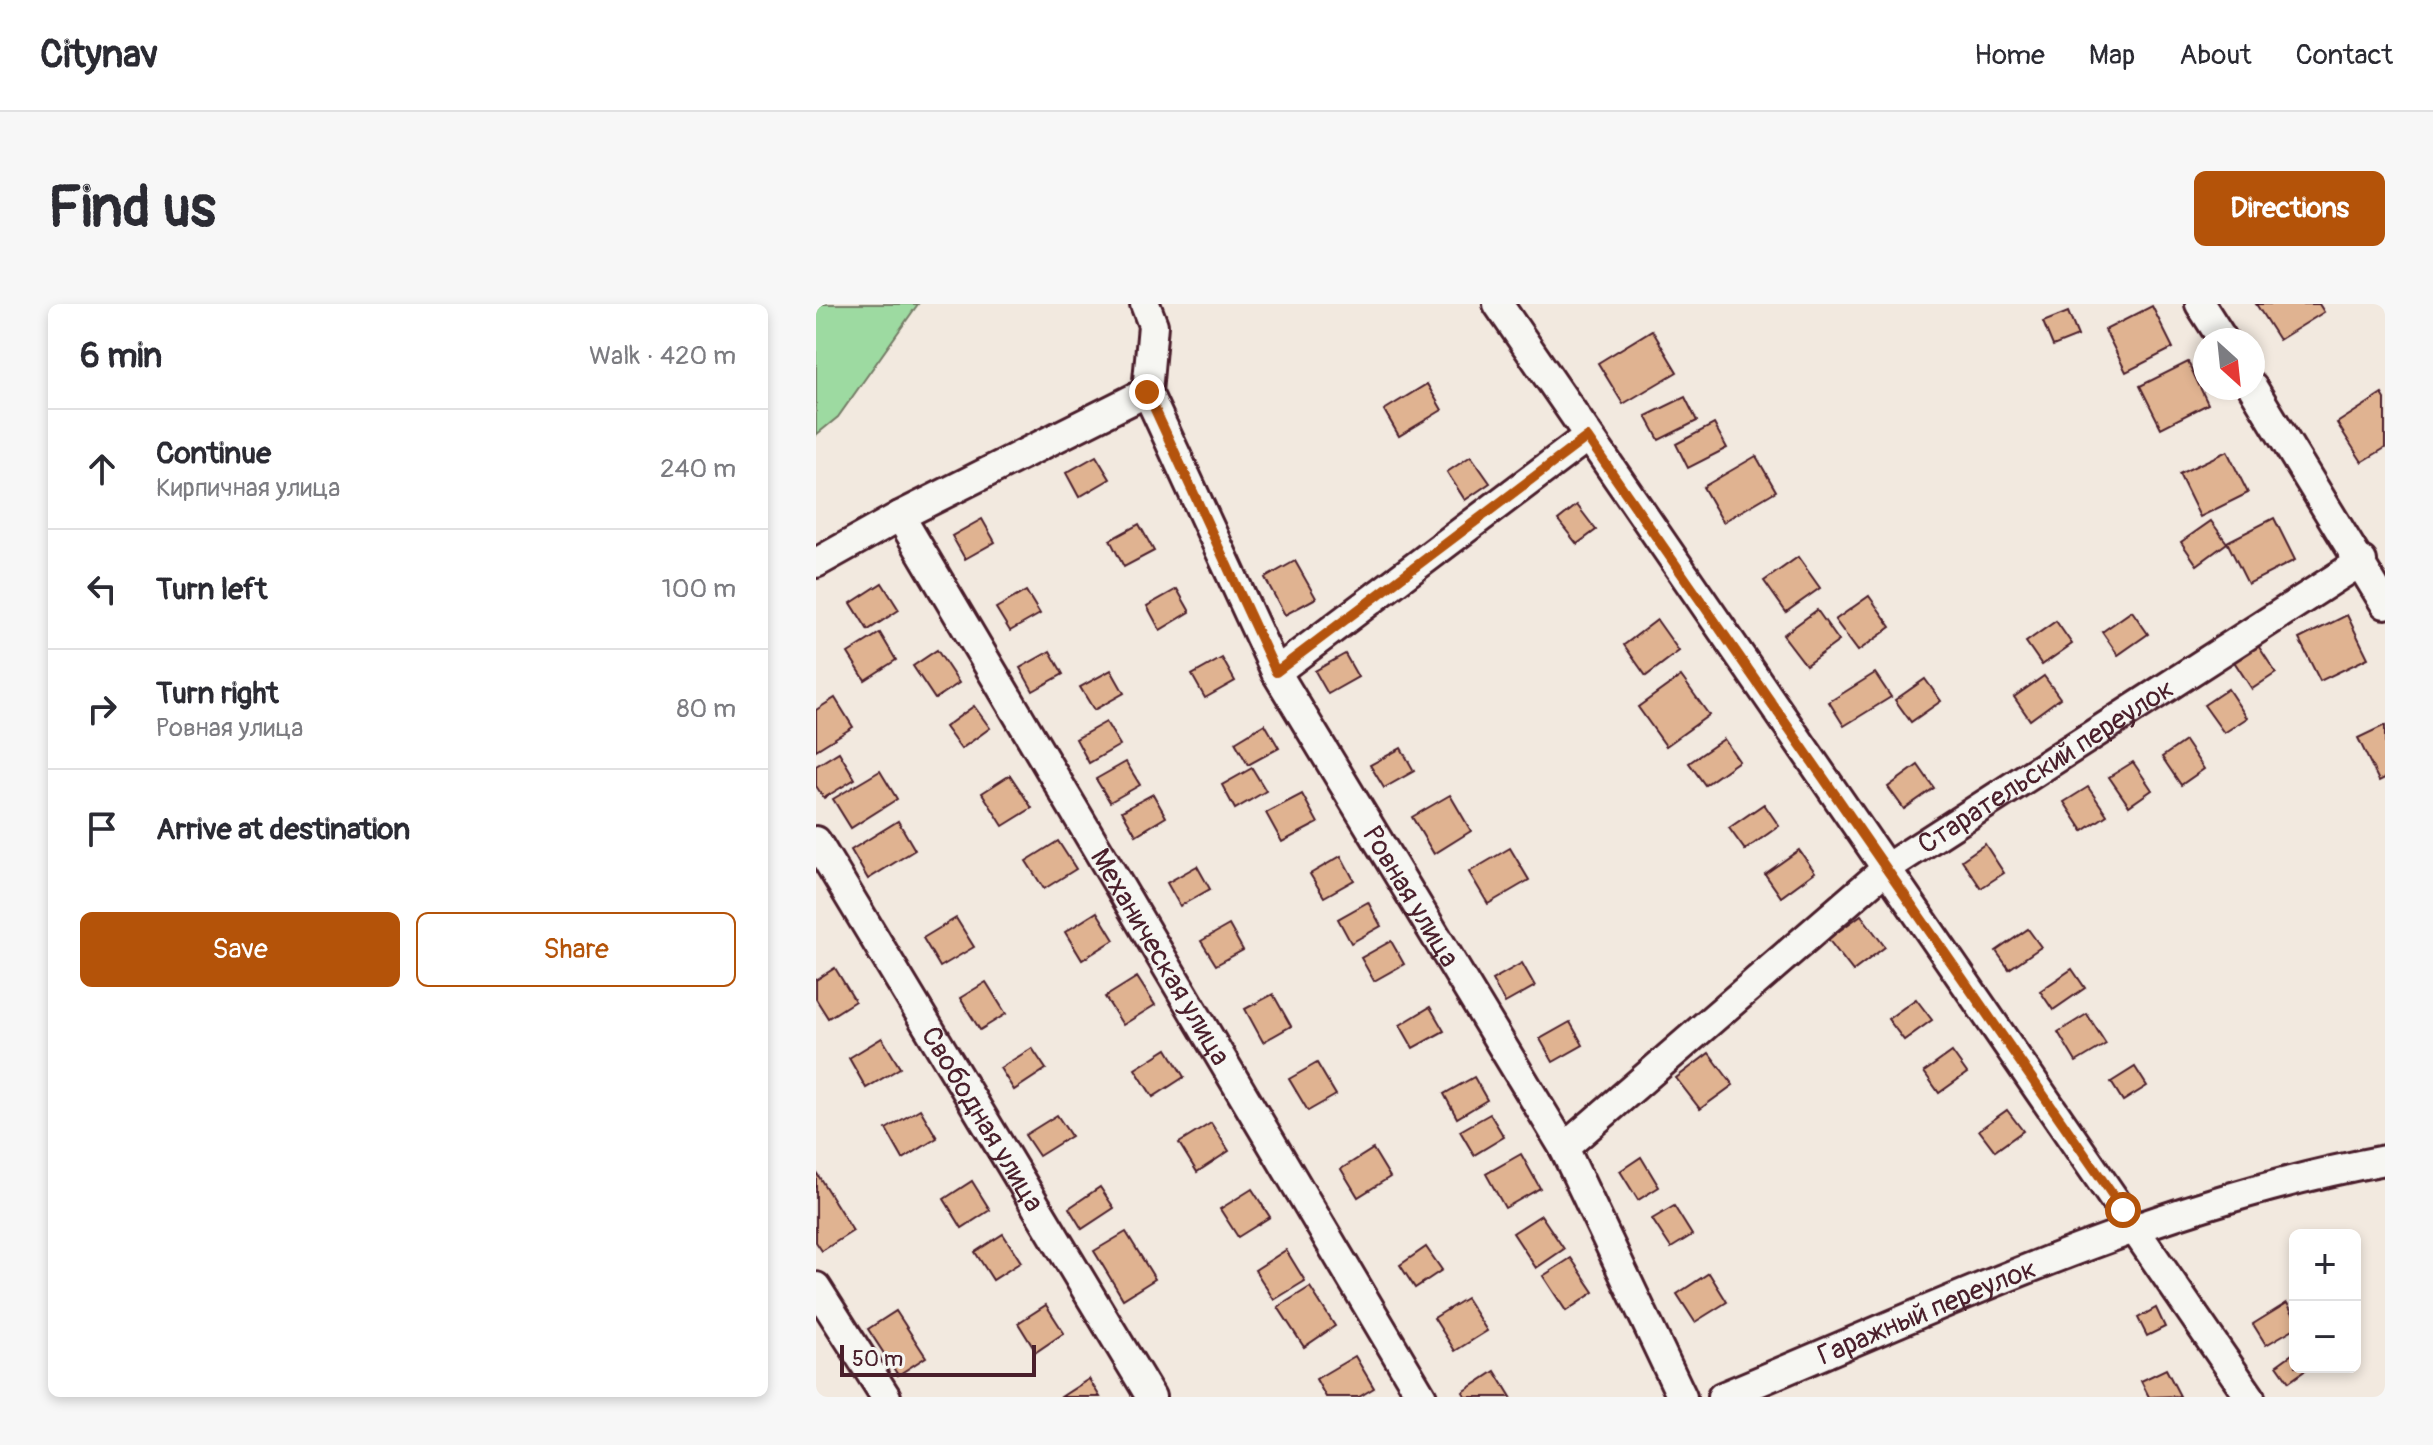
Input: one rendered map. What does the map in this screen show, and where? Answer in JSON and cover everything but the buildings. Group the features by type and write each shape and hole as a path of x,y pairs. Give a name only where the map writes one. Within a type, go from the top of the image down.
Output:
{"street":[{"path":"816,563 900,516 1147,392 1153,325 1145,304"},
{"path":"1498,304 2250,1397"},
{"path":"2200,304 2215,328"},
{"name":"Ровная улица","path":"1147,392 1276,672 1564,1148 1682,1397"},
{"path":"2261,400 2362,561 2385,604"},
{"path":"1276,672 1587,437"},
{"name":"Механическая улица","path":"900,516 1422,1397"},
{"name":"Старательский переулок","path":"1564,1148 1888,867 2362,561"},
{"name":"Свободная улица","path":"816,841 1151,1397"},
{"name":"Гаражный переулок","path":"1722,1397 2134,1226 2298,1176 2385,1160"},
{"path":"816,1287 886,1397"}],"green space":[{"path":"816,304 918,304 838,417 816,435"}],"route":[{"path":"1147,392 1276,672 1587,437 2123,1210"}]}
